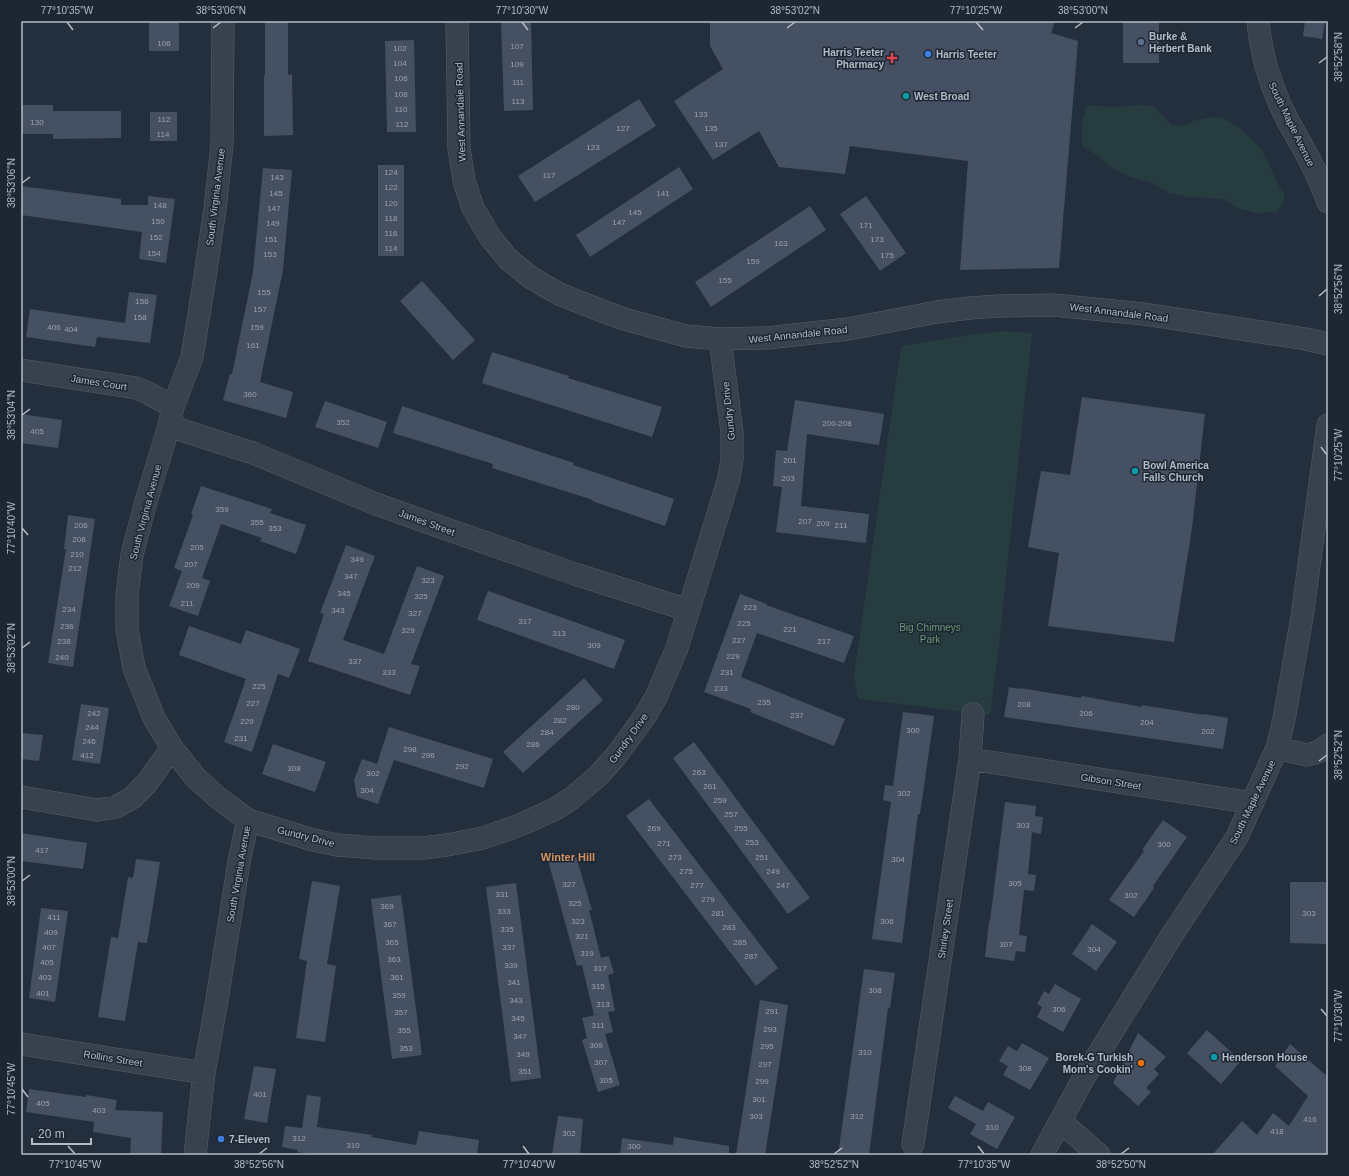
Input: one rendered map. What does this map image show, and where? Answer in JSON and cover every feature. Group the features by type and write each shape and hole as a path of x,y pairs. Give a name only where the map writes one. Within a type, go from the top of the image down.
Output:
{"street":[{"name":"South Virginia Avenue","path":"195,1155 204,1073 239,862 248,820 217,798 195,777 172,748 154,718 134,668 127,629 126,612 132,555 171,417 192,357 215,209 222,145 223,21"},
{"name":"West Annandale Road","path":"457,21 459,148 464,181 473,208 490,237 508,259 530,277 559,294 624,319 686,336 720,340 767,338 866,326 937,312 992,306 1053,305 1144,314 1306,339 1328,344"},
{"name":"South Maple Avenue","path":"1258,21 1262,50 1276,95 1320,182 1328,202"},
{"name":"Gundry Drive","path":"248,820 312,840 337,845 376,848 422,848 446,845 483,838 520,826 572,798 598,776 616,756 645,716 669,669 677,648 727,485 732,459 732,432 720,340"},
{"name":"James Court","path":"21,370 136,388 148,393 171,417"},
{"name":"James Street","path":"171,417 376,504 575,574 688,610"},
{"name":"South Maple Avenue","path":"1042,1155 1090,1066 1172,935 1237,837 1277,748 1284,719 1302,617 1328,425"},
{"name":"Shirley Street","path":"913,1144 970,759 974,714"},
{"path":"1277,748 1307,755 1318,752 1328,745"},
{"path":"21,797 97,810 116,807 132,798 146,784 172,748"},
{"name":"Gibson Street","path":"970,759 1253,803"},
{"name":"Rollins Street","path":"21,1044 204,1073"},
{"path":"1060,1121 1099,1155"}],"green space":[{"path":"1087,105 1114,107 1138,105 1153,106 1172,125 1184,126 1193,121 1211,117 1223,118 1238,127 1262,149 1285,196 1282,205 1277,212 1258,213 1237,208 1224,199 1188,197 1169,193 1150,182 1130,177 1109,166 1101,158 1082,146 1082,122"},
{"name":"Big Chimneys Park","path":"1005,331 1032,333 990,715 858,699 854,676 901,346 974,334"}],"building":[{"path":"149,21 179,21 179,51 149,51"},
{"path":"265,21 288,21 288,75 292,74 293,135 264,136"},
{"path":"501,21 531,21 533,110 504,111"},
{"name":"West Broad","path":"710,21 1055,21 1051,33 1078,41 1059,268 960,270 968,161 850,146 845,174 779,167 759,131 713,160 674,101 723,69 710,46"},
{"name":"Burke & Herbert Bank","path":"1123,21 1159,21 1159,63 1123,63"},
{"path":"1305,21 1325,21 1322,39 1303,36"},
{"path":"414,40 416,132 387,132 385,41"},
{"path":"639,99 656,126 535,202 518,176"},
{"path":"21,105 53,105 53,111 121,111 121,138 53,139 53,134 21,134"},
{"path":"150,112 177,112 177,141 150,141"},
{"path":"378,165 404,165 404,256 378,256"},
{"path":"679,167 693,189 590,257 576,235"},
{"path":"263,168 292,170 283,270 260,382 293,392 286,418 223,400 230,374 232,374 253,272"},
{"path":"21,186 121,199 121,205 148,205 148,196 175,199 166,263 139,259 142,232 21,215"},
{"path":"866,196 906,253 880,271 840,214"},
{"path":"810,206 826,230 711,307 695,282"},
{"path":"422,281 475,340 453,360 400,301"},
{"path":"129,292 157,295 150,343 97,337 95,347 26,337 30,309 125,323"},
{"path":"492,352 569,376 568,378 662,407 652,437 482,383"},
{"name":"Bowl America Falls Church","path":"1082,397 1205,414 1192,528 1174,642 1048,626 1059,553 1028,547 1041,471 1070,475"},
{"path":"795,400 884,414 879,445 807,434 801,506 869,514 866,543 776,532 782,487 773,486 776,450 787,451"},
{"path":"325,401 387,422 378,448 315,427"},
{"path":"402,406 574,463 573,465 674,499 665,526 592,501 593,500 492,468 493,464 393,433"},
{"path":"21,414 62,420 58,448 21,443"},
{"path":"201,486 272,509 270,513 306,525 296,554 260,541 262,538 221,524 202,578 210,581 198,616 169,606 182,571 174,568 193,515 191,514"},
{"path":"68,515 95,519 73,667 48,663 66,549 64,549"},
{"path":"346,545 375,556 343,640 384,654 417,566 444,576 411,664 420,666 410,695 308,661 324,614 320,613"},
{"path":"488,591 625,640 614,669 477,620"},
{"path":"740,594 767,604 766,605 854,636 844,663 757,633 741,677 845,719 834,746 750,712 751,709 704,692"},
{"path":"189,626 241,644 246,630 300,649 289,678 278,674 252,752 224,742 246,679 179,655"},
{"path":"584,678 603,700 523,773 503,752"},
{"path":"1009,687 1081,698 1082,696 1142,707 1142,705 1228,718 1223,749 1004,717"},
{"path":"81,704 109,708 100,764 72,760"},
{"path":"903,712 934,716 920,814 918,814 902,943 872,939 891,802 883,800 885,785 893,786"},
{"path":"389,727 493,759 484,788 394,760 378,804 357,797 354,780 362,759 377,764"},
{"path":"21,733 43,735 39,761 21,759"},
{"path":"694,742 810,898 788,914 673,758"},
{"path":"273,744 326,762 315,792 262,774"},
{"path":"649,799 778,968 756,986 626,816"},
{"path":"1005,802 1036,806 1035,816 1043,817 1041,834 1032,832 1028,874 1036,875 1034,891 1024,890 1019,935 1027,936 1025,952 1016,951 1014,961 985,957"},
{"path":"1163,820 1187,837 1153,886 1154,888 1134,917 1109,900 1144,851 1142,850"},
{"path":"21,833 87,843 83,869 21,861"},
{"path":"575,853 592,910 589,910 601,958 609,956 614,973 608,975 615,1011 594,1015 582,965 577,966 548,860"},
{"path":"136,859 160,862 147,943 138,942 125,1021 98,1017 111,937 118,938 128,877 133,878"},
{"path":"312,881 340,886 327,964 336,966 325,1042 296,1038 307,961 299,959"},
{"path":"1290,882 1328,882 1328,944 1290,943"},
{"path":"516,883 541,1078 511,1082 486,887"},
{"path":"401,895 422,1055 392,1059 371,899"},
{"path":"41,908 68,911 55,1002 29,998"},
{"path":"1092,924 1117,942 1096,971 1072,954"},
{"path":"864,969 895,973 890,1008 888,1008 869,1155 838,1155"},
{"path":"1055,984 1081,999 1063,1032 1037,1017 1042,1007 1037,1004 1044,991 1049,994"},
{"path":"760,1000 788,1005 783,1040 765,1155 736,1155"},
{"path":"608,1012 613,1032 605,1034 620,1085 598,1092 582,1040 587,1038 582,1018"},
{"name":"Henderson House","path":"1207,1030 1241,1061 1221,1084 1187,1053"},
{"name":"Borek-G Turkish Mom's Cookin'","path":"1138,1033 1166,1057 1154,1069 1159,1074 1146,1088 1151,1092 1138,1106 1113,1083"},
{"path":"1022,1043 1049,1058 1030,1090 1003,1075 1008,1066 999,1061 1008,1046 1017,1051"},
{"path":"1290,1044 1328,1077 1328,1155 1212,1155 1242,1121 1257,1135 1273,1113 1289,1126 1308,1096 1275,1066"},
{"path":"254,1066 276,1069 267,1123 244,1119"},
{"path":"29,1089 117,1100 115,1110 163,1112 161,1155 130,1155 131,1138 93,1132 94,1122 26,1112"},
{"path":"307,1095 321,1097 317,1127 372,1135 371,1137 416,1145 419,1131 479,1140 477,1155 316,1155 297,1152 298,1150 282,1147 285,1126 302,1128"},
{"path":"955,1096 983,1111 988,1102 1015,1117 997,1149 970,1134 976,1124 948,1108"},
{"path":"558,1116 583,1119 580,1155 552,1155"},
{"path":"674,1137 729,1146 729,1155 620,1155 622,1138 673,1145"}],"place":[{"name":"Burke & Herbert Bank","path":"1141,42"},
{"name":"Harris Teeter","path":"928,54"},
{"name":"Harris Teeter Pharmacy","path":"892,58"},
{"name":"West Broad","path":"906,96"},
{"name":"Bowl America Falls Church","path":"1135,471"},
{"name":"Henderson House","path":"1214,1057"},
{"name":"Borek-G Turkish Mom's Cookin'","path":"1141,1063"},
{"name":"7-Eleven","path":"221,1139"}],"district":[{"name":"Winter Hill","path":"568,857"}]}
